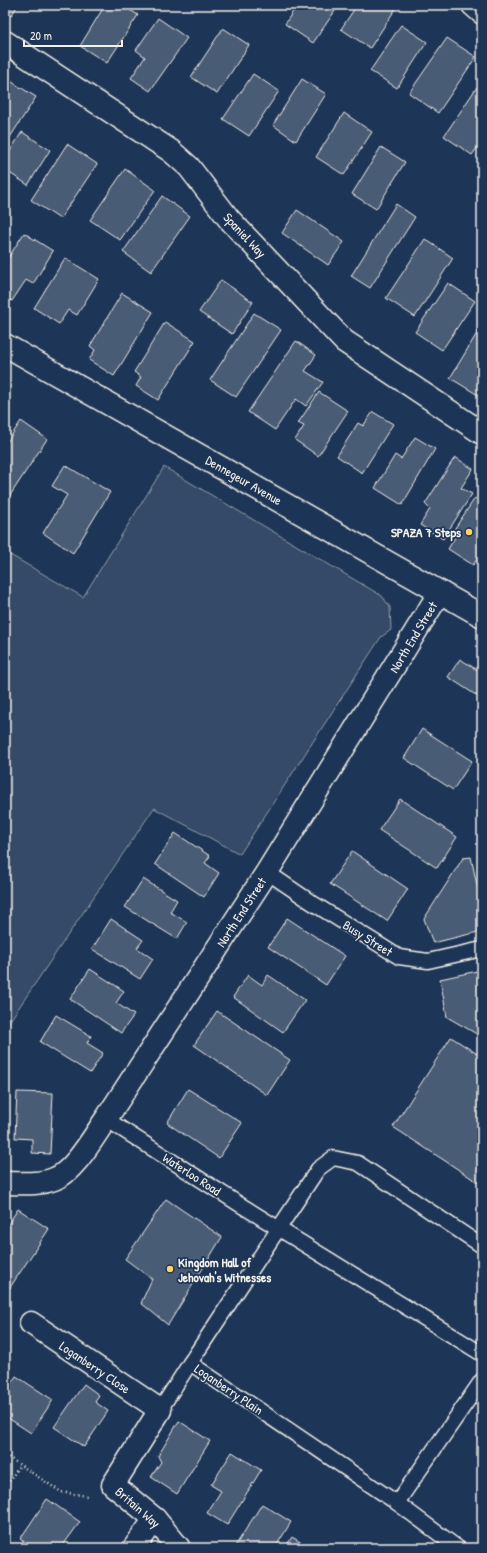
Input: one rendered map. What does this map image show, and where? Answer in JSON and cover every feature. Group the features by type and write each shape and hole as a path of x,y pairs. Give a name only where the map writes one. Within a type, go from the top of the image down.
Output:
{"street":[{"path":"473,5 482,13"},
{"name":"Spaniel Way","path":"5,42 171,151 189,167 229,219 344,341 482,433"},
{"name":"Dennegeur Avenue","path":"5,344 482,616"},
{"name":"North End Street","path":"5,1183 42,1182 55,1179 65,1173 78,1158 106,1119 267,872 440,592"},
{"name":"Loganberry Close","path":"31,1323 160,1410"},
{"path":"113,1485 160,1410"},
{"name":"Britain Way","path":"113,1485 155,1519 179,1548"},
{"path":"134,1548 155,1519"}],"lane":[{"name":"Busy Street","path":"267,872 311,902 399,957 428,961 482,949"},
{"name":"Waterloo Road","path":"106,1119 239,1204 279,1227 482,1354"},
{"name":"Loganberry Plain","path":"458,1548 397,1503 190,1363 318,1169 333,1158 358,1163 482,1246"},
{"path":"160,1410 190,1363"},
{"path":"397,1503 482,1380"}],"path":[{"path":"5,1455 61,1492 89,1496 113,1485"},
{"path":"5,1488 20,1465"}],"shaded area":[{"path":"164,467 382,596 390,607 391,630 381,637 240,854 154,808 5,1028 5,552 83,597"}],"building":[{"path":"5,5 18,5 11,16 5,12"},
{"path":"105,5 122,5 138,15 107,63 80,46"},
{"path":"297,5 339,5 313,43 285,24"},
{"path":"357,5 398,5 370,48 341,29"},
{"path":"158,18 187,38 150,91 131,78 145,57 136,50"},
{"path":"401,25 427,42 397,88 370,71"},
{"path":"223,28 249,45 217,94 191,77"},
{"path":"447,38 476,57 438,113 409,93"},
{"path":"253,74 279,91 249,136 223,119"},
{"path":"7,79 36,97 5,145 5,82"},
{"path":"302,79 326,94 296,141 273,125"},
{"path":"477,87 482,91 482,141 472,155 444,136"},
{"path":"344,113 372,132 344,175 316,157"},
{"path":"22,132 50,150 28,185 5,170 5,159"},
{"path":"67,144 97,164 60,219 31,200"},
{"path":"381,147 405,162 376,209 352,194"},
{"path":"125,169 155,190 120,240 90,220"},
{"path":"162,196 190,216 151,272 123,252"},
{"path":"396,204 415,217 370,288 351,276"},
{"path":"5,209 10,213 5,220"},
{"path":"297,210 344,242 328,265 282,233"},
{"path":"24,233 53,251 33,284 26,280 12,301 5,297 5,263"},
{"path":"425,239 453,258 415,317 386,298"},
{"path":"65,258 99,279 77,315 68,310 59,324 34,308"},
{"path":"221,280 253,302 232,334 199,312"},
{"path":"448,283 475,301 442,350 415,332"},
{"path":"122,293 153,312 114,376 89,360 95,350 90,346"},
{"path":"254,313 281,330 236,397 210,380"},
{"path":"165,322 195,341 158,400 136,386 141,377 134,372"},
{"path":"482,325 482,388 478,395 450,378"},
{"path":"296,341 316,355 305,371 323,382 306,406 296,399 275,430 248,412"},
{"path":"319,392 348,411 318,456 295,440 304,426 298,423"},
{"path":"373,412 393,424 362,473 337,456 358,423 363,426"},
{"path":"21,421 47,439 9,497 5,494 5,445"},
{"path":"415,437 435,449 402,505 375,488 395,455 401,459"},
{"path":"455,457 473,469 461,488 472,494 443,539 420,525 430,509 425,504"},
{"path":"65,465 110,492 73,553 43,533 67,495 52,486"},
{"name":"SPAZA 7 Steps","path":"475,498 482,503 482,552 473,565 448,549 457,534 453,531"},
{"path":"460,659 482,673 482,699 448,677"},
{"path":"422,729 472,761 453,790 404,758"},
{"path":"400,799 457,837 437,868 379,830"},
{"path":"175,833 210,856 205,863 219,873 204,897 155,864"},
{"path":"352,851 408,889 387,921 330,884"},
{"path":"471,857 482,908 482,931 433,943 424,919 463,858"},
{"path":"143,879 177,900 170,912 187,922 177,939 125,907"},
{"path":"287,918 345,956 326,985 268,947"},
{"path":"111,919 143,940 137,948 153,959 140,979 92,949"},
{"path":"90,969 124,991 116,1003 134,1015 121,1033 70,999"},
{"path":"482,970 482,1037 447,1017 440,979"},
{"path":"248,975 262,985 268,975 305,1000 283,1032 233,997"},
{"path":"217,1011 290,1060 267,1095 194,1045"},
{"path":"56,1015 91,1036 87,1043 103,1053 90,1073 40,1042"},
{"path":"451,1037 482,1057 482,1185 393,1127"},
{"path":"188,1089 242,1123 219,1158 167,1123"},
{"path":"17,1092 53,1093 50,1154 32,1153 32,1139 15,1138"},
{"name":"Kingdom Hall of Jehovah's Witnesses","path":"166,1199 222,1237 168,1325 141,1303 152,1279 125,1259"},
{"path":"18,1209 49,1229 9,1289 5,1286 5,1229"},
{"path":"16,1376 53,1400 31,1433 5,1416 5,1394"},
{"path":"84,1384 99,1395 95,1402 108,1411 84,1447 54,1427"},
{"path":"179,1421 210,1441 177,1494 151,1477 161,1462 158,1456"},
{"path":"232,1452 261,1470 227,1525 207,1513 221,1491 211,1485"},
{"path":"47,1499 80,1522 61,1548 33,1548 20,1539"},
{"path":"262,1504 291,1522 275,1548 234,1548"},
{"path":"292,1537 310,1548 285,1548"}],"place":[{"name":"SPAZA 7 Steps","path":"469,532"},
{"name":"Kingdom Hall of Jehovah's Witnesses","path":"170,1269"}]}
